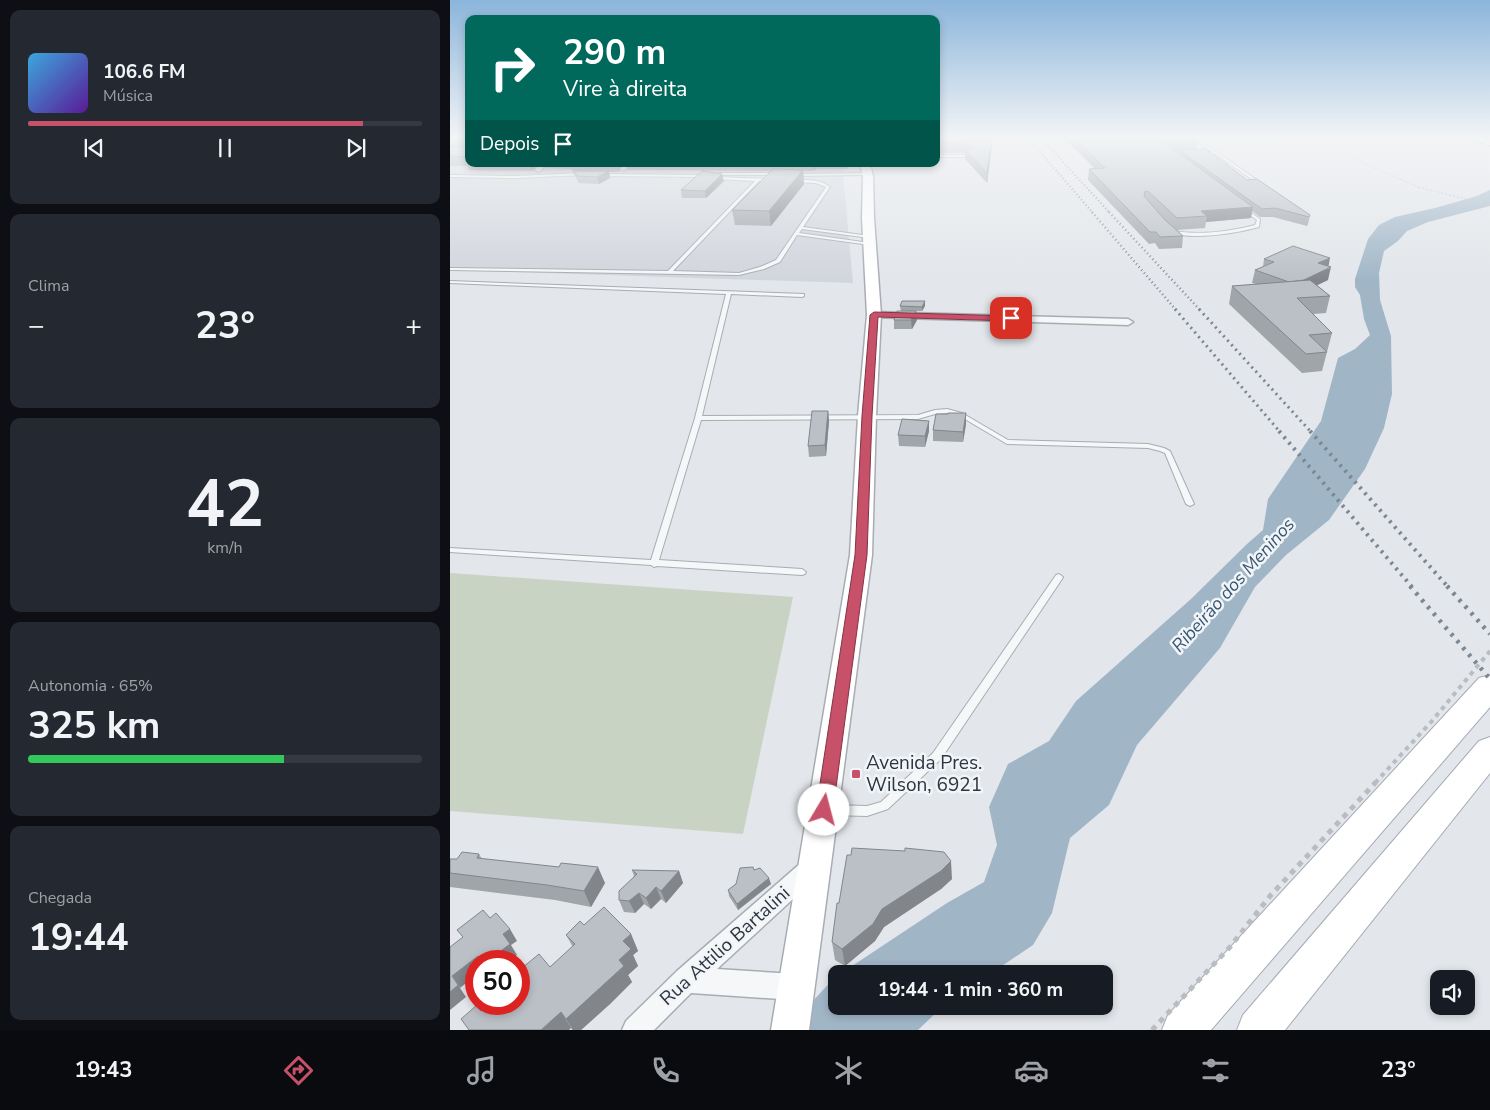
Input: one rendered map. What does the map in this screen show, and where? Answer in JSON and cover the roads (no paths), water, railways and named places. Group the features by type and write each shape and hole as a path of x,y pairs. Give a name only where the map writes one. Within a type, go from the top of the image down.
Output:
{"main road":[{"path":"793,1009 861,555 867,416 874,315 868,184"},
{"path":"1182,1030 1490,686"},
{"path":"1258,1030 1490,750"}],"street":[{"path":"874,315 1128,322"},
{"name":"Rua Attilio Bartalini","path":"634,1030 686,980 816,863"},
{"path":"686,980 793,1009"}],"lane":[{"path":"669,273 754,184"},
{"path":"450,269 739,274 762,268 778,261 828,187 824,184"},
{"path":"1261,184 1269,190"},
{"path":"1171,232 1186,234 1246,230 1257,226 1259,220 1236,204"},
{"path":"801,228 870,241"},
{"path":"797,234 870,241"},
{"path":"450,282 728,293 802,294"},
{"path":"654,564 698,418 728,293"},
{"path":"698,418 920,417 935,412 948,412 960,414 1007,442 1162,448 1168,452 1190,504"},
{"path":"450,550 802,572"},
{"path":"824,810 867,811 884,806 937,756 1059,577"}],"water":[{"name":"Ribeirão dos Meninos","path":"1490,190 1490,206 1428,222 1407,231 1398,241 1384,251 1379,273 1380,300 1391,336 1392,394 1384,428 1365,469 1329,520 1286,555 1255,587 1220,648 1137,745 1109,805 1070,838 1052,913 1033,945 1003,965 854,965 947,903 984,882 997,845 989,807 1008,764 1049,741 1076,701 1191,599 1263,530 1268,499 1321,421 1338,358 1355,349 1370,335 1364,319 1360,295 1355,287 1355,279 1368,239 1379,225 1395,217 1477,196"},
{"path":"828,985 828,1015 934,1015 918,1030 786,1030"}],"railway":[{"path":"1068,184 1093,213"},
{"path":"1083,184 1110,213"},
{"path":"1092,212 1176,310"},
{"path":"1109,212 1200,310"},
{"path":"1175,309 1280,432"},
{"path":"1199,309 1311,432"},
{"path":"1279,431 1412,587"},
{"path":"1310,431 1448,587"},
{"path":"1410,586 1490,679"},
{"path":"1447,586 1490,634"}],"place":[{"name":"Avenida Pres. Wilson, 6921","path":"856,774"}]}
